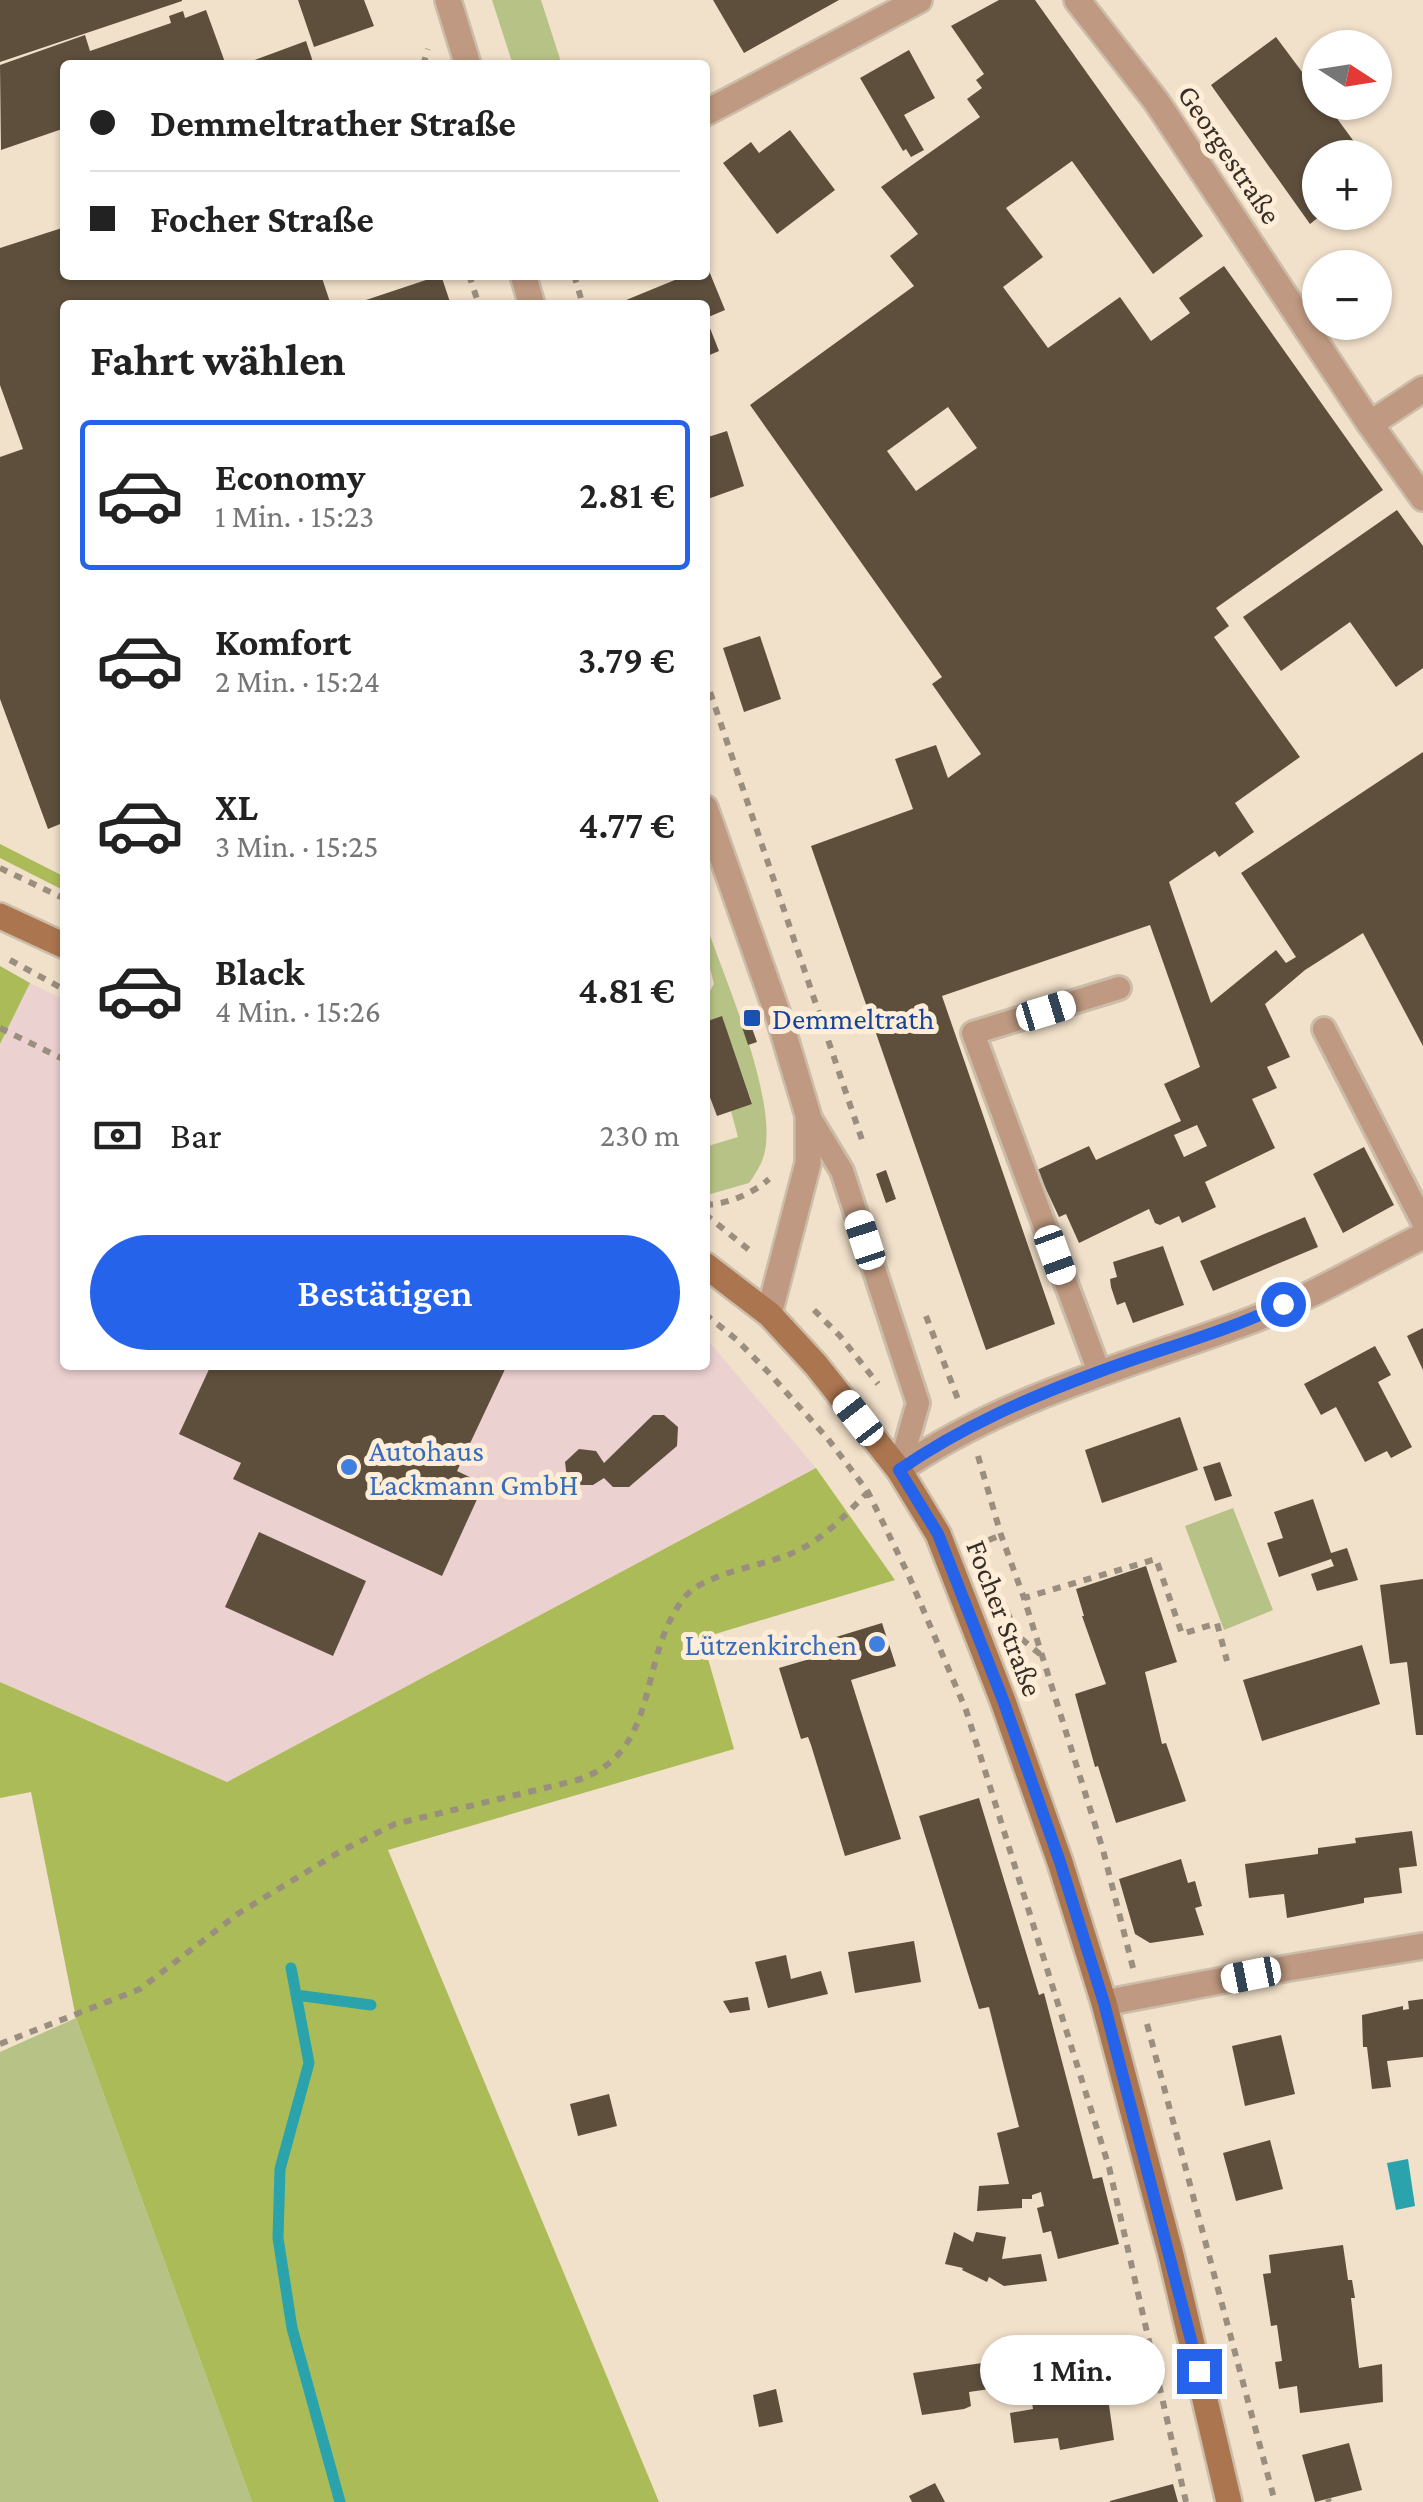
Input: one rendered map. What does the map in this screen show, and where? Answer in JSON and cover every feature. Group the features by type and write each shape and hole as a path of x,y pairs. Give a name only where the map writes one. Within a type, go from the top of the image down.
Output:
{"main road":[{"path":"0,916 60,944"},
{"name":"Focher Straße","path":"710,1269 769,1314 816,1365 899,1470 938,1534 1003,1700 1104,2003 1171,2255 1229,2502"}],"street":[{"path":"448,0 466,60"},
{"path":"710,110 919,0"},
{"name":"Georgestraße","path":"1078,0 1156,101 1423,498"},
{"path":"1370,424 1423,388"},
{"path":"710,822 779,1018 808,1115 808,1162 769,1314"},
{"path":"899,1470 968,1426 1099,1372 1248,1322 1423,1236"},
{"path":"1104,2003 1423,1946"}],"lane":[{"path":"1099,1372 973,1033 1119,988"},
{"path":"1324,1029 1423,1222"},
{"path":"808,1115 842,1171 918,1404 899,1470"}],"path":[{"path":"710,692 866,1150"},
{"path":"0,868 60,897"},
{"path":"0,954 60,987"},
{"path":"0,1028 60,1058"},
{"path":"710,1204 732,1200 760,1187 776,1168"},
{"path":"924,1311 968,1426 1102,1850 1275,2502"},
{"path":"710,1318 737,1340 828,1439 868,1492 966,1710 1108,2166 1186,2502"},
{"path":"0,2044 140,1989 238,1913 340,1851 395,1824 574,1781 610,1766 629,1743 643,1711 655,1660 685,1595 705,1582 770,1563 813,1543 868,1492"},
{"path":"978,1544 986,1562"},
{"path":"1024,1598 1156,1559 1182,1634 1217,1623 1227,1661"},
{"path":"1001,1599 1017,1636 1041,1654"}],"shaded area":[{"path":"30,983 60,998 60,1370 710,1370 710,1343 816,1468 227,1782 0,1682 0,1044"}],"green space":[{"path":"492,0 541,0 560,60 511,60"},
{"path":"0,844 60,874 60,888 0,858"},
{"path":"710,935 757,1072 767,1131 763,1159 749,1183 710,1194 710,1145 738,1137 731,1111 752,1103 722,1017 710,1021 710,991 714,984"},
{"path":"0,966 30,983 0,1044"},
{"path":"816,1468 895,1580 702,1638 734,1749 388,1850 659,2502 252,2502 76,2018 31,1792 0,1798 0,1682 227,1782"},
{"path":"1233,1508 1273,1610 1224,1630 1185,1526"},
{"path":"76,2018 252,2502 0,2502 0,2052"}],"water":[{"path":"1408,2159 1415,2206 1396,2210 1387,2163"}],"building":[{"path":"0,0 182,0 182,1 0,62"},
{"path":"298,0 364,0 374,26 314,47"},
{"path":"713,0 839,0 744,53"},
{"path":"999,0 1035,0 1203,236 1153,274 1072,161 1006,208 1043,257 1003,287 1048,348 1120,297 1151,341 1190,313 1179,298 1224,266 1383,490 1216,608 1229,626 1214,637 1300,757 1235,803 1254,832 1219,857 1215,851 1169,882 1211,1003 1276,950 1286,963 1296,957 1241,873 1423,752 1423,1046 1363,933 1305,970 1265,1004 1290,1057 1267,1067 1277,1088 1252,1099 1275,1148 1205,1182 1216,1207 1182,1223 1179,1216 1160,1225 1149,1209 1079,1243 1066,1214 1059,1217 1037,1170 1089,1146 1096,1160 1181,1121 1164,1084 1200,1067 1150,925 942,996 1055,1324 986,1350 811,846 913,809 895,759 936,745 948,778 981,754 932,684 942,677 750,405 914,286 890,256 918,234 881,187 980,117 967,99 982,88 976,80 984,74 951,26","holes":["948,407 977,448 916,491 887,451","1197,1125 1207,1146 1184,1157 1174,1135"]},
{"path":"206,10 224,60 60,60 60,130 1,150 0,65 85,35 90,51 171,23 169,16 183,11 185,18"},
{"path":"1276,37 1302,72 1302,120 1338,120 1353,140 1302,140 1302,213 1211,85"},
{"path":"306,41 312,60 255,60"},
{"path":"909,50 935,98 904,115 924,150 911,157 906,149 903,151 860,78"},
{"path":"790,130 835,190 777,234 723,163 751,142 759,153"},
{"path":"60,229 60,280 323,280 329,300 60,300 60,824 48,829 0,699 0,457 23,449 0,385 0,248"},
{"path":"710,273 725,310 710,316 710,300 626,300 675,280 710,280"},
{"path":"426,280 443,280 449,300 366,300"},
{"path":"710,328 719,351 710,355"},
{"path":"727,431 744,486 710,498 710,436"},
{"path":"1397,510 1423,546 1423,668 1396,687 1350,622 1281,671 1243,617"},
{"path":"760,636 781,699 744,712 723,648"},
{"path":"722,1016 752,1104 717,1116 710,1097 710,1020"},
{"path":"749,1020 757,1042 748,1045 741,1024"},
{"path":"1364,1147 1394,1205 1343,1233 1313,1174"},
{"path":"886,1170 896,1199 886,1203 876,1174"},
{"path":"1305,1217 1318,1247 1213,1291 1200,1261"},
{"path":"1163,1246 1184,1305 1133,1323 1125,1302 1117,1305 1111,1287 1110,1279 1117,1277 1113,1262"},
{"path":"1423,1328 1423,1370 1407,1336"},
{"path":"1375,1346 1391,1375 1378,1382 1412,1447 1391,1458 1387,1451 1365,1462 1336,1407 1321,1415 1304,1384"},
{"name":"Autohaus Lackmann GmbH","path":"209,1370 505,1370 457,1471 484,1484 442,1576 233,1479 241,1463 179,1434"},
{"path":"653,1415 664,1415 678,1427 677,1446 629,1487 613,1487 604,1478 593,1485 581,1485 567,1478 565,1462 579,1449 596,1451 604,1463"},
{"path":"1180,1417 1198,1470 1102,1503 1085,1450"},
{"path":"1220,1462 1232,1496 1215,1501 1203,1467"},
{"path":"1313,1499 1331,1553 1347,1548 1358,1580 1317,1591 1311,1574 1334,1566 1331,1559 1279,1577 1267,1543 1283,1538 1274,1512"},
{"path":"259,1532 366,1581 333,1656 225,1607"},
{"path":"1146,1566 1177,1662 1145,1672 1162,1744 1166,1743 1186,1801 1116,1823 1098,1766 1095,1767 1075,1694 1106,1684 1076,1589"},
{"path":"1423,1579 1423,1735 1416,1735 1407,1662 1390,1664 1380,1585"},
{"path":"882,1623 896,1666 851,1680 901,1839 845,1856 811,1745 808,1737 801,1739 779,1668 840,1650 836,1637"},
{"path":"1362,1645 1380,1704 1262,1741 1243,1680"},
{"path":"979,1798 1039,1995 1044,1993 1093,2179 1102,2177 1119,2244 1058,2259 1051,2231 1043,2233 1037,2208 1044,2206 1041,2192 1032,2195 1032,2199 1022,2199 1022,2208 977,2211 979,2186 1009,2184 997,2133 1019,2127 989,2007 979,2009 919,1816"},
{"path":"1412,1831 1417,1866 1399,1868 1402,1893 1364,1898 1364,1903 1287,1918 1284,1894 1249,1898 1245,1864 1318,1854 1318,1848 1356,1843 1355,1838"},
{"path":"1181,1859 1188,1883 1195,1881 1202,1906 1195,1908 1204,1935 1150,1943 1135,1934 1119,1879"},
{"path":"914,1941 921,1982 855,1993 848,1952"},
{"path":"786,1955 791,1979 821,1971 828,1994 768,2008 755,1962"},
{"path":"748,1997 750,2010 730,2013 723,2001"},
{"path":"1423,1999 1423,2057 1387,2061 1391,2087 1372,2089 1367,2047 1363,2047 1362,2015 1403,2006 1403,2010 1409,2009 1408,2001"},
{"path":"1281,2035 1295,2094 1245,2106 1232,2046"},
{"path":"609,2094 617,2126 578,2136 570,2104"},
{"path":"1270,2140 1283,2189 1236,2201 1223,2153"},
{"path":"954,2232 973,2242 976,2232 1006,2237 1002,2259 1041,2254 1047,2281 1004,2286 989,2277 987,2282 963,2268 945,2264"},
{"path":"1343,2245 1355,2298 1351,2298 1359,2368 1382,2364 1383,2402 1300,2413 1297,2386 1279,2389 1275,2362 1282,2361 1277,2325 1271,2326 1263,2274 1271,2273 1269,2255"},
{"path":"1017,2358 1021,2381 969,2392 971,2406 964,2409 922,2415 913,2373"},
{"path":"1053,2386 1055,2405 1108,2398 1114,2440 1060,2450 1058,2438 1014,2443 1010,2413 1033,2409 1030,2389"},
{"path":"776,2389 783,2422 759,2427 753,2395"},
{"path":"1349,2443 1362,2490 1315,2502 1302,2455"},
{"path":"935,2483 945,2502 912,2502 909,2496"},
{"path":"1173,2484 1178,2502 1110,2502 1110,2501"}],"waterway":[{"path":"291,1968 309,2063 280,2169 278,2238 292,2328 340,2502"},
{"path":"296,1995 371,2005"}],"place":[{"name":"Demmeltrath","path":"752,1018"},
{"name":"Autohaus Lackmann GmbH","path":"349,1467"},
{"name":"Lützenkirchen","path":"877,1644"}],"route":[{"path":"1199,2371 1104,2003 1060,1862 1003,1700 938,1534 899,1470 968,1426 1099,1372 1248,1322 1283,1304"}]}
